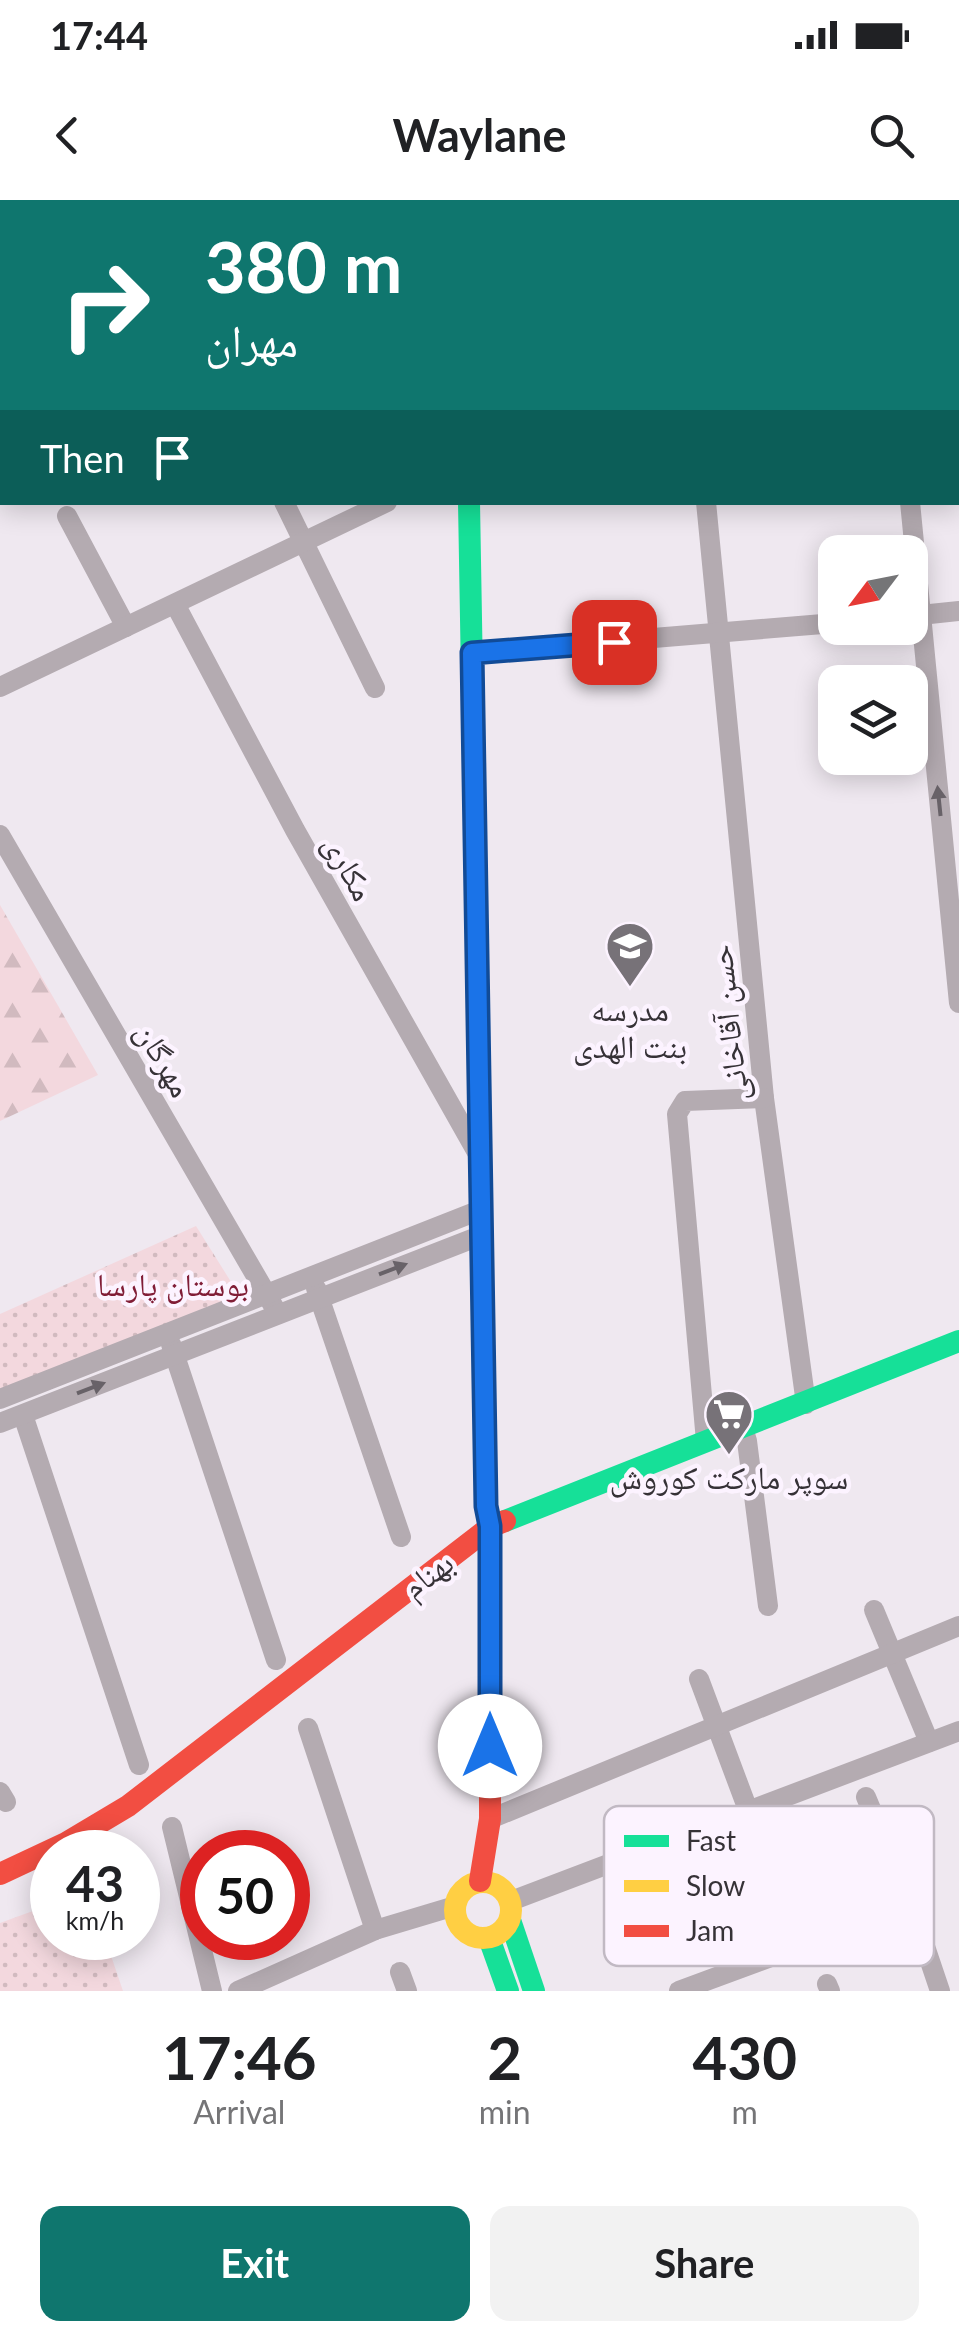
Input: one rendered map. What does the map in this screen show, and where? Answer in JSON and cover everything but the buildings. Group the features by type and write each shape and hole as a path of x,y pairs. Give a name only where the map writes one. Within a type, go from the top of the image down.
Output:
{"main road":[{"path":"469,505 486,1506 490,1526 490,1819 480,1881"},
{"name":"بهنام","path":"0,1874 94,1830 128,1806 490,1526 959,1341"},
{"path":"510,1911 505,1928 489,1938 464,1931 455,1915 455,1906 463,1889 480,1881 499,1886 510,1911 534,1991"},
{"path":"489,1938 508,1991"}],"street":[{"path":"286,505 375,688"},
{"path":"0,687 381,505"},
{"name":"حسن آقاخانی","path":"706,505 764,1098 806,1404"},
{"path":"910,505 911,535"},
{"path":"67,516 126,627"},
{"name":"مکاری","path":"175,604 295,830 480,1157"},
{"path":"928,615 959,612"},
{"path":"472,653 818,626"},
{"path":"918,645 959,1003"},
{"name":"مهرگان","path":"0,834 278,1314"},
{"path":"706,1441 677,1114 686,1101 764,1098"},
{"path":"0,1399 480,1210"},
{"path":"0,1424 482,1235"},
{"path":"312,1276 401,1537"},
{"path":"166,1334 276,1660"},
{"path":"23,1414 138,1765"},
{"path":"742,1428 768,1606"},
{"path":"874,1610 929,1742"},
{"path":"490,1819 959,1626"},
{"path":"699,1678 747,1806"},
{"path":"308,1728 375,1930"},
{"path":"759,1806 959,1731"},
{"path":"866,1797 870,1806"},
{"path":"172,1828 212,1991"},
{"path":"510,1911 604,1871"},
{"path":"238,1991 375,1930 455,1906"},
{"path":"679,1991 746,1966"},
{"path":"932,1966 940,1991"},
{"path":"950,1991 959,1987"}],"green space":[{"path":"0,905 98,1075 0,1121"},
{"name":"بوستان پارسا","path":"196,1226 243,1301 0,1397 0,1314"},
{"path":"30,1912 30,1960 112,1960 123,1991 0,1991 0,1923"}],"traffic: fast":[{"path":"469,505 483,1318"},
{"path":"505,1521 959,1341"},
{"path":"510,1920 534,1991"},
{"path":"489,1938 508,1991"}],"traffic: slow":[{"path":"483,1882 503,1890 511,1910 503,1930 483,1938 463,1930 455,1910 463,1890 483,1882"}],"traffic: jam":[{"path":"480,1881 490,1819 490,1527 486,1506 483,1318"},
{"path":"0,1874 66,1843 128,1806 490,1527 505,1521"}],"place":[{"name":"مدرسه بنت الهدی","path":"630,988"},
{"name":"سوپر ماركت كوروش","path":"729,1456"}],"route":[{"path":"490,1746 490,1526 486,1506 472,653 614,642"}]}
